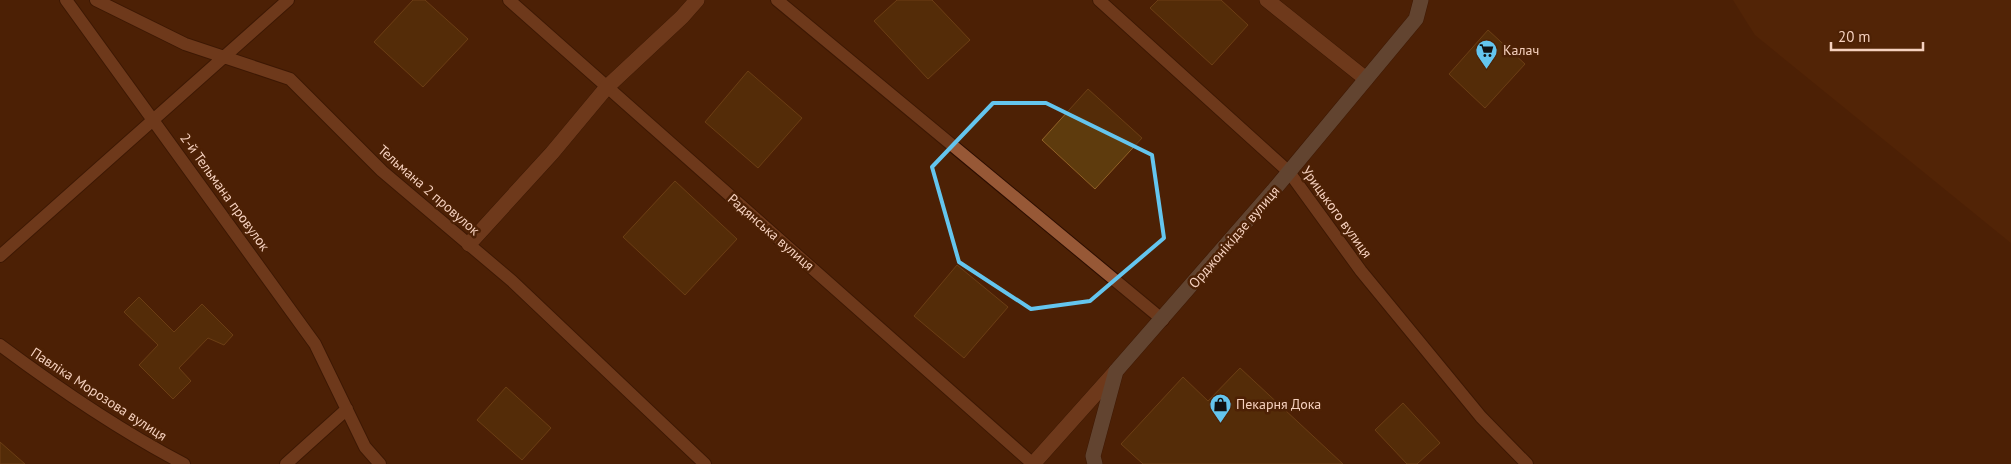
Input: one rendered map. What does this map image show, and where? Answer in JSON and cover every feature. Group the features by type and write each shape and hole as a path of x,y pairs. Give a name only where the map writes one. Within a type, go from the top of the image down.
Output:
{"street":[{"path":"469,244 552,153 607,87 697,0"},
{"path":"1267,0 1366,79"},
{"name":"Орджонікідзе вулиця","path":"1033,464 1163,320 1289,172 1416,19 1421,0"},
{"path":"1095,464 1093,456 1116,371"}],"lane":[{"name":"2-й Тельмана провулок","path":"66,0 154,119 315,344 365,447 380,464"},
{"name":"Тельмана 2 провулок","path":"96,0 185,44 290,79 382,171 512,281 705,464"},
{"path":"0,256 288,0"},
{"name":"Радянська вулиця","path":"509,0 1033,464"},
{"path":"777,0 1163,320"},
{"name":"Урицького вулиця","path":"1099,0 1289,172 1361,271 1481,417 1527,464"},
{"name":"Павліка Морозова вулиця","path":"0,345 37,373 138,440 184,464"},
{"path":"286,464 347,410"}],"highlighted area":[{"path":"993,103 1046,103 1152,155 1164,238 1090,301 1031,309 959,262 932,167"}],"shaded area":[{"path":"1733,0 2011,0 2011,243 1755,35"}],"building":[{"path":"413,0 425,0 468,39 423,87 374,42"},
{"path":"897,0 932,0 970,40 928,79 874,21"},
{"path":"1158,0 1221,0 1248,25 1212,65 1150,8"},
{"name":"Калач","path":"1488,30 1525,64 1485,108 1449,74"},
{"path":"748,71 802,118 758,168 705,122"},
{"path":"1088,89 1142,138 1095,189 1042,140"},
{"path":"675,181 737,239 685,295 623,237"},
{"path":"957,265 1008,307 964,358 914,316"},
{"path":"139,297 174,332 202,304 233,335 224,345 208,338 179,368 191,381 173,399 139,365 158,345 124,312"},
{"name":"Пекарня Дока","path":"1240,368 1343,464 1143,464 1121,444 1183,377 1208,401"},
{"path":"506,387 551,428 522,460 477,420"},
{"path":"1403,403 1440,443 1417,464 1407,464 1375,430"},
{"path":"0,442 25,464 0,464"}],"place":[{"name":"Калач","path":"1487,69"},
{"name":"Пекарня Дока","path":"1220,423"}]}
